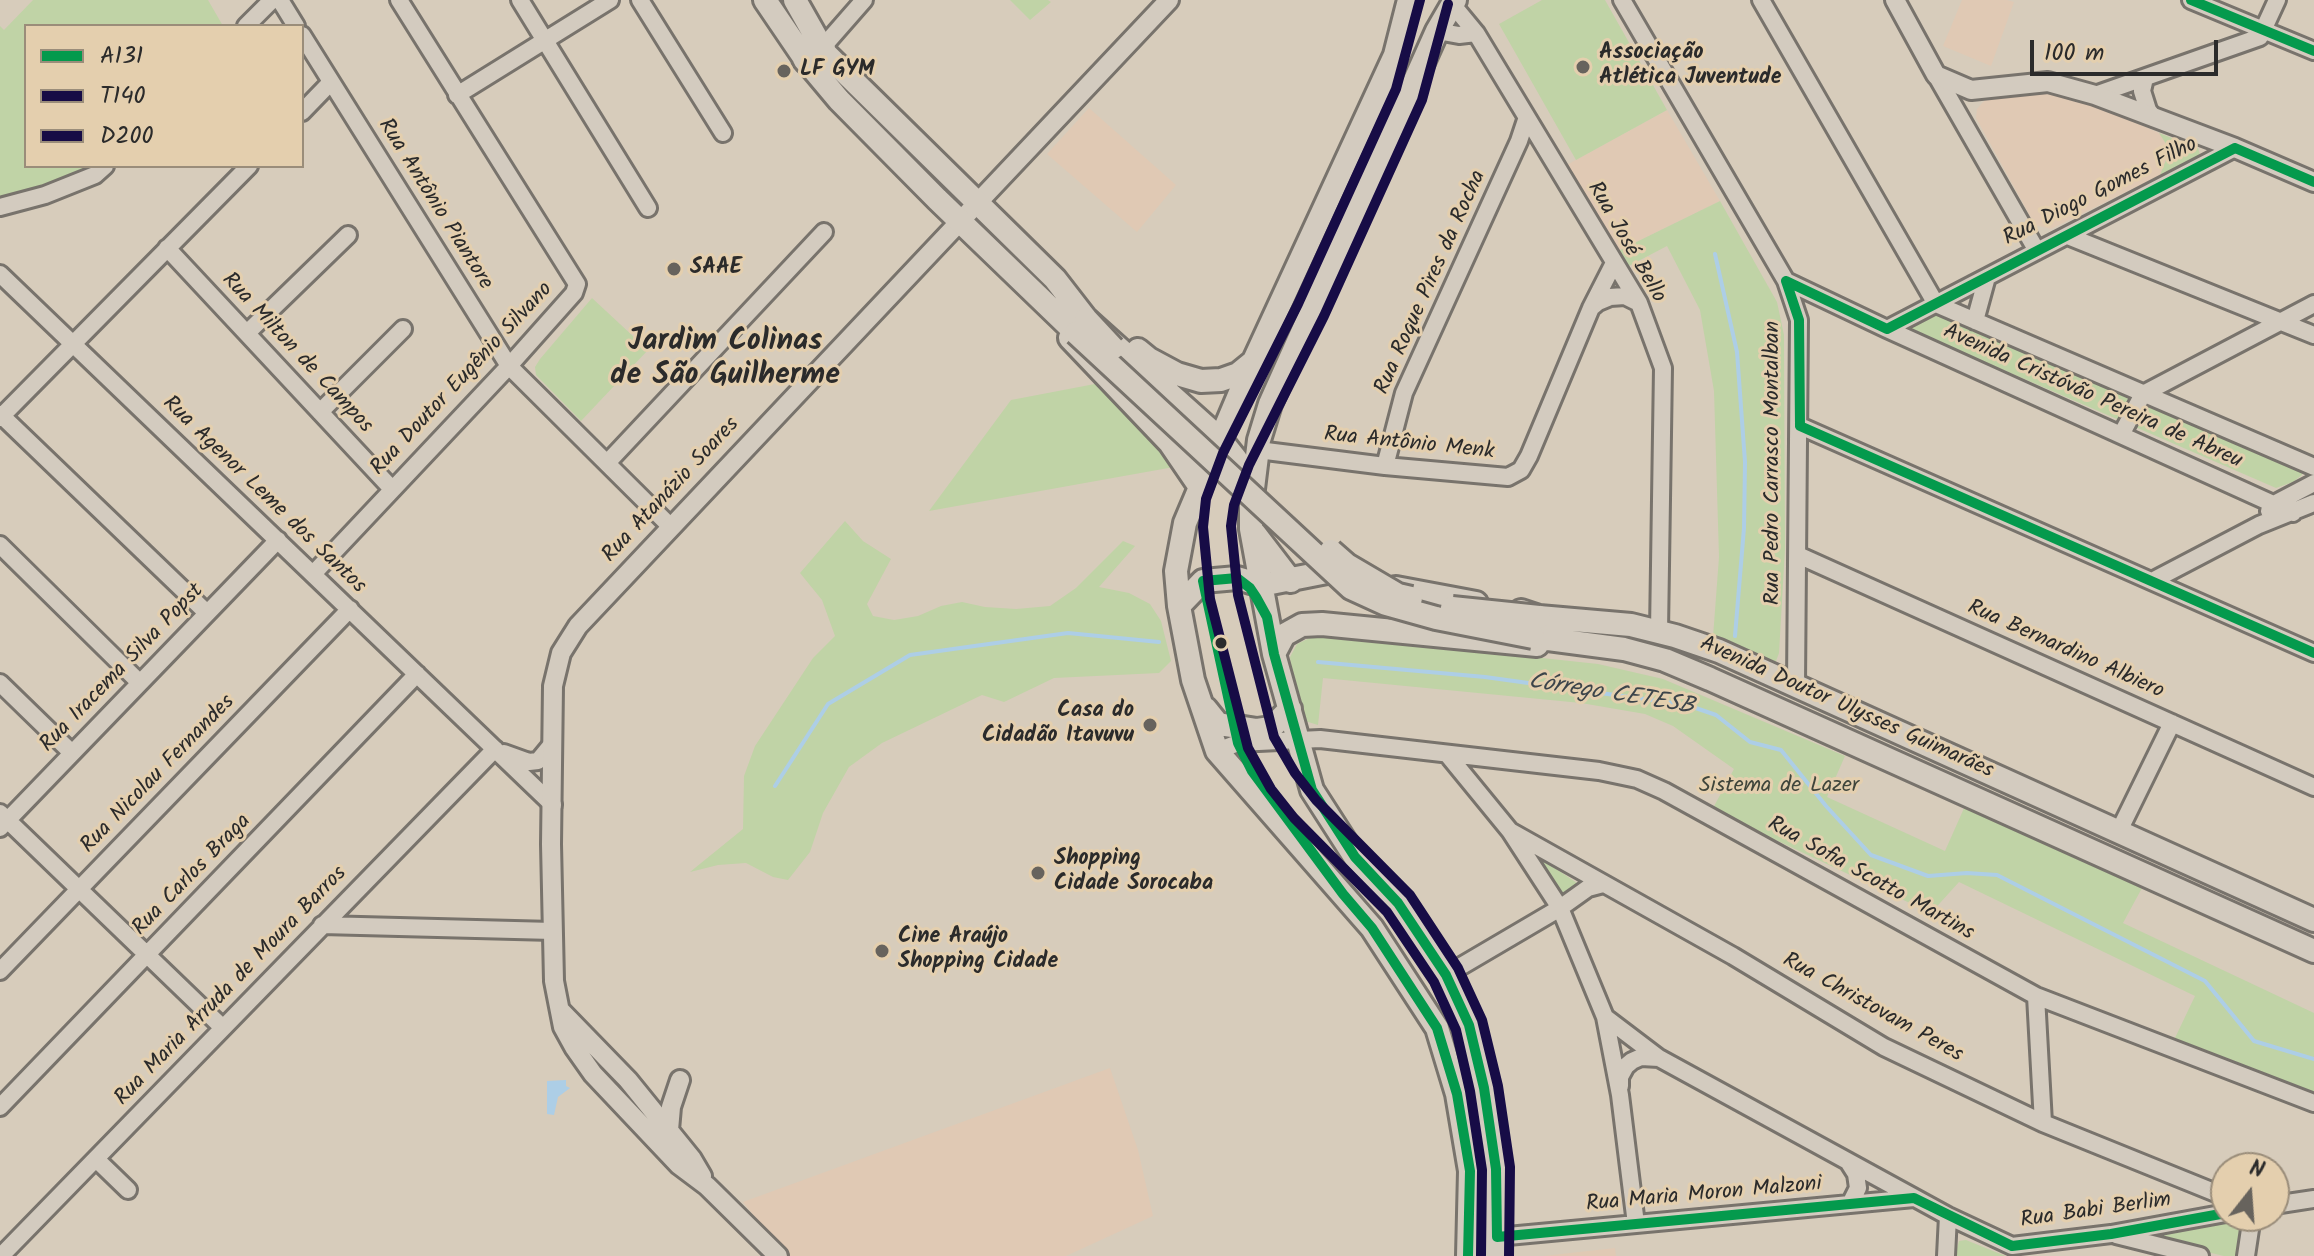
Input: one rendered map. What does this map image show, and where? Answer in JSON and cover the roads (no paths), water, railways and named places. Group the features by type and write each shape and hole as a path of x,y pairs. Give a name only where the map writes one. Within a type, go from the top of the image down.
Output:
{"main road":[{"path":"765,0 816,53 1055,279 1149,359 1177,374 1201,381 1221,380 1238,374 1254,361"},
{"path":"795,0 839,100 1051,308 1081,326 1220,439 1236,459 1251,505"},
{"path":"1409,0 1395,55 1254,361 1185,523 1176,571 1179,606 1193,680 1217,751 1372,928 1437,1028 1457,1094 1470,1171 1468,1254"},
{"path":"1454,2 1437,31 1270,404 1258,450 1251,529 1274,654 1312,790 1355,857 1398,903 1446,975 1469,1025 1484,1088 1496,1169 1496,1247 1481,1241 1468,1254"},
{"path":"1055,279 1081,326 1351,588 1386,604 1436,618 1536,627"},
{"path":"1051,308 1057,323 1096,368 1170,443 1200,487"},
{"path":"1251,529 1291,581"},
{"name":"Avenida Doutor Ulysses Guimarães","path":"1261,585 1346,571 1413,593 1508,608 1536,627 1665,660 2314,951"},
{"path":"1179,606 1203,581 1237,578 1261,585"},
{"path":"1237,578 1250,588 1267,617"},
{"name":"Avenida Doutor Ulysses Guimarães","path":"1274,654 1284,635 1302,625 1322,624 1493,642 1624,649"},
{"name":"Avenida Doutor Ulysses Guimarães","path":"1536,627 1631,625 1719,651 2314,920"},
{"path":"1201,702 1218,724 1257,730 1271,728 1290,709"}],"street":[{"path":"248,24 272,0"},
{"path":"280,0 295,24"},
{"name":"Rua Doutor Eugênio Silvano","path":"313,574 509,366 574,293 577,284 399,0"},
{"path":"520,0 648,208"},
{"path":"457,95 610,0"},
{"path":"640,0 723,133"},
{"path":"816,53 864,0"},
{"name":"Rua Atanázio Soares","path":"707,1186 675,1171 593,1074 563,1027 554,981 552,744 553,686 561,653 578,626 1169,0"},
{"name":"Rua Pedro Carrasco Montalban","path":"1622,0 1786,281 1799,320 1796,684"},
{"path":"1761,0 1936,304"},
{"path":"1895,0 2037,251"},
{"path":"2191,0 2314,51"},
{"path":"2095,95 2260,37 2277,0"},
{"name":"Rua José Bello","path":"1454,2 1476,33 1639,303 1663,368 1659,631"},
{"path":"2219,52 2232,39 2235,26 2230,16"},
{"path":"1437,31 1459,35 1476,33"},
{"name":"Rua Antônio Piantore","path":"304,38 509,366 671,527"},
{"path":"1936,75 1971,90 2048,82 2095,95 2235,148 2314,182"},
{"path":"2145,78 2142,91 2154,118"},
{"path":"304,110 331,82"},
{"path":"1957,110 1971,90"},
{"name":"Rua Roque Pires da Rocha","path":"1385,466 1404,393 1526,120"},
{"name":"Rua Diogo Gomes Filho","path":"1887,329 2235,148"},
{"path":"0,207 45,195 95,175 103,168"},
{"path":"207,613 1,416 247,168"},
{"path":"607,463 824,232"},
{"path":"247,333 348,235"},
{"path":"2068,236 2314,335"},
{"name":"Rua Milton de Campos","path":"167,248 392,489"},
{"name":"Rua Antônio Menk","path":"1258,450 1508,477 1521,470 1591,308 1614,263"},
{"name":"Rua Agenor Leme dos Santos","path":"0,274 553,805"},
{"path":"1975,321 1987,277"},
{"name":"Avenida Cristóvão Pereira de Abreu","path":"1786,281 2293,513"},
{"path":"1591,308 1610,297 1625,296 1639,303"},
{"name":"Avenida Cristóvão Pereira de Abreu","path":"1936,304 2314,467"},
{"path":"2121,435 2143,394 2314,304"},
{"path":"320,412 403,329"},
{"path":"1800,426 2152,581 2309,646"},
{"path":"2259,525 2274,504 2314,483"},
{"path":"2152,581 2259,525 2314,503"},
{"name":"Rua Iracema Silva Popst","path":"2,820 72,753 278,540"},
{"path":"0,545 140,683"},
{"name":"Rua Bernardino Albiero","path":"1798,555 2172,723 2309,780"},
{"name":"Rua Nicolau Fernandes","path":"0,971 350,609"},
{"name":"Rua Carlos Braga","path":"0,1107 417,674"},
{"path":"0,683 72,753"},
{"path":"2119,831 2172,723"},
{"name":"Rua Sofia Scotto Martins","path":"1217,751 1238,743 1320,739 1599,771 1637,779 2036,996 2314,1103"},
{"name":"Rua Agenor Leme dos Santos","path":"495,749 529,762 538,761 552,744"},
{"name":"Rua Maria Arruda de Moura Barros","path":"1,1256 495,749"},
{"path":"1447,754 1510,831 1560,908 1605,1017 1620,1095 1636,1224"},
{"path":"1479,792 1482,769 1488,762 1497,759"},
{"path":"2,820 79,889 223,1028"},
{"name":"Rua Christovam Peres","path":"1510,831 1733,956 1884,1047 2043,1123 2210,1191"},
{"path":"1446,975 1560,908 1588,888 1603,884"},
{"path":"322,925 553,931"},
{"path":"2036,996 2043,1123"},
{"name":"Rua Atanázio Soares","path":"560,1010 644,1098 692,1159 707,1186 778,1256"},
{"name":"Rua Babi Berlim","path":"1605,1017 1659,1058 1914,1198 2012,1246 2111,1234 2210,1216"},
{"path":"1620,1095 1620,1077 1626,1066 1641,1057 1659,1058"},
{"path":"669,1130 671,1107 680,1080"},
{"path":"608,1089 628,1100 644,1098"},
{"path":"96,1159 128,1190"},
{"path":"1848,1161 1856,1174 1858,1188 1850,1204"},
{"name":"Rua Maria Moron Malzoni","path":"1496,1247 1636,1224 1914,1198"},
{"path":"2290,1203 2314,1199"},
{"path":"1946,1256 1948,1216"},
{"path":"2246,1256 2250,1232"},
{"path":"2111,1234 2200,1256"}],"water":[{"path":"566,1080 566,1086 570,1088 558,1097 554,1115 547,1114 547,1081"}],"waterway":[{"path":"1715,254 1737,352 1745,462 1744,528 1735,636"},
{"name":"Córrego CETESB","path":"775,786 828,704 910,655 1068,633 1159,642"},
{"name":"Córrego CETESB","path":"1318,662 1485,677 1687,705 1716,715 1750,742 1781,750 1871,855 1928,876 1967,873 1997,875 2205,981 2254,1041 2314,1059"}],"place":[{"name":"Associação Atlética Juventude","path":"1583,67"},
{"name":"LF GYM","path":"784,71"},
{"name":"SAAE","path":"674,269"},
{"name":"Casa do Cidadão Itavuvu","path":"1150,725"},
{"name":"Shopping Cidade Sorocaba","path":"1038,873"},
{"name":"Cine Araújo Shopping Cidade","path":"882,951"}],"district":[{"name":"Jardim Colinas de São Guilherme","path":"725,361"}],"park label":[{"name":"Sistema de Lazer","path":"1779,787"}]}
